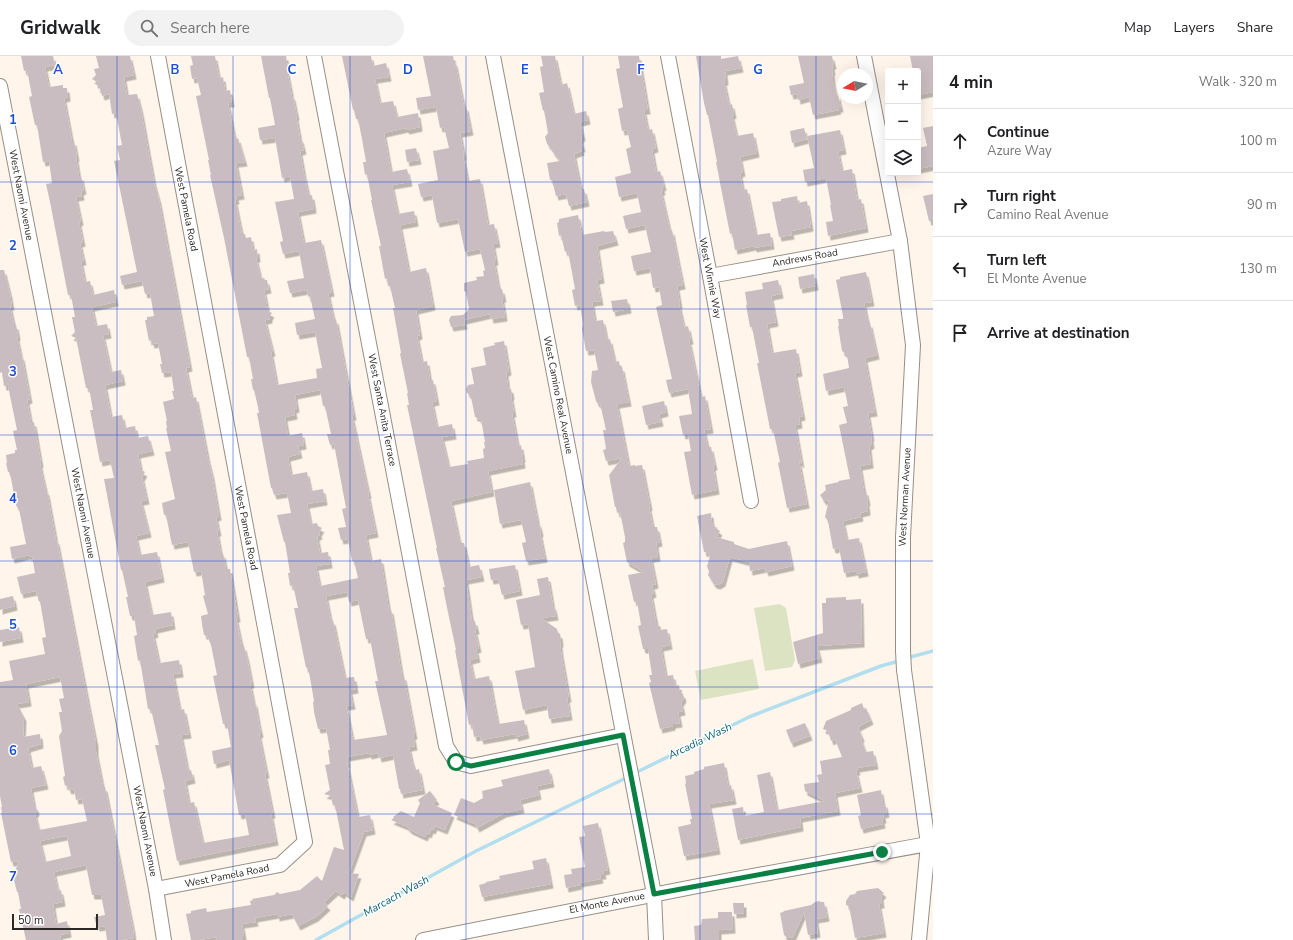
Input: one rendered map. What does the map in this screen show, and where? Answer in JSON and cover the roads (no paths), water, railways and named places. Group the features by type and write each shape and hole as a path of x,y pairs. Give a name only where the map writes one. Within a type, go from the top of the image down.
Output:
{"street":[{"name":"West Pamela Road","path":"156,889 280,865 305,842 158,56"},
{"name":"West Santa Anita Terrace","path":"314,56 446,746 456,762 471,766 623,735"},
{"name":"West Camino Real Avenue","path":"493,56 654,894 656,940"},
{"name":"West Winnie Way","path":"668,56 751,501"},
{"name":"West Norman Avenue","path":"864,56 900,240 913,345 903,537 903,652 904,670 930,843 919,940"},
{"name":"West Naomi Avenue","path":"0,86 156,889 164,940"},
{"name":"Andrews Road","path":"710,276 900,240"},
{"name":"El Monte Avenue","path":"423,940 445,938 654,894 930,843"}],"waterway":[{"name":"Arcadia Wash","path":"907,658 933,651"},
{"name":"Arcadia Wash","path":"635,773 749,717 881,666 899,661"},
{"name":"Marcach Wash","path":"316,940 476,851 628,777"}]}
